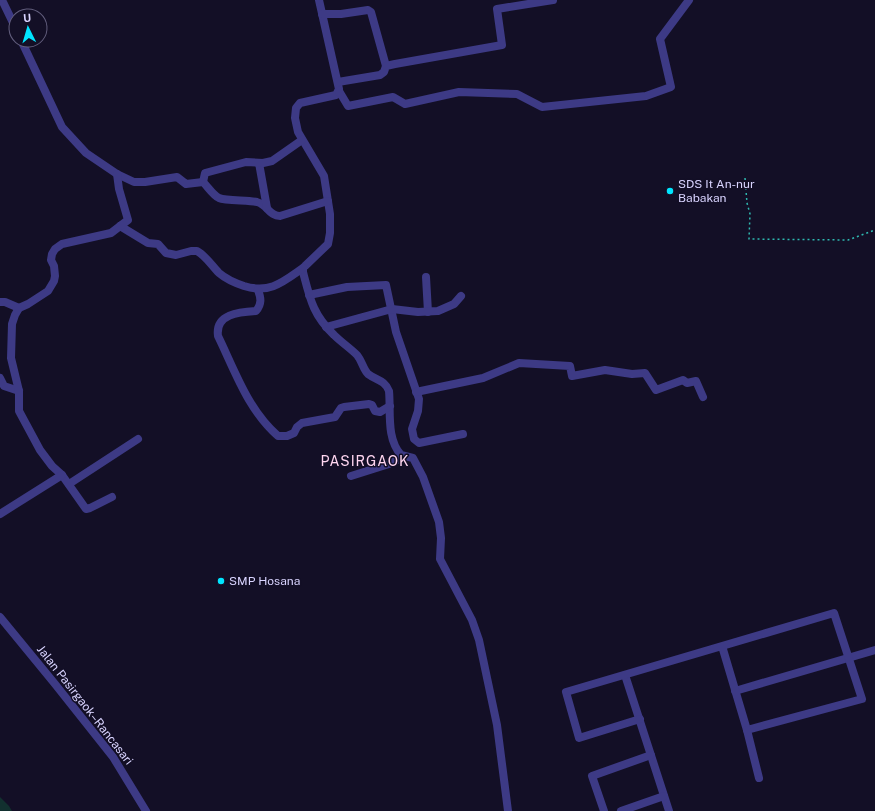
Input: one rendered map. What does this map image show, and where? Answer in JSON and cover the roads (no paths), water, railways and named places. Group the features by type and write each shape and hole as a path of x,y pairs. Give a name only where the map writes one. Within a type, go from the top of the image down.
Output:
{"street":[{"path":"2,0 8,12"},
{"path":"319,0 339,91 348,106 393,97 405,104 459,92 517,94 542,107 646,96 671,87 660,39 689,0"},
{"path":"386,66 502,45 497,9 553,0"},
{"path":"322,14 341,14 368,10 371,12 386,66 384,72 380,75 338,82"},
{"path":"25,48 62,127 86,153 117,174 134,182 145,182 177,177 186,184 203,182 220,198 257,202 267,208 273,215 280,216 328,201"},
{"path":"120,226 148,243 158,244 166,253 176,255 190,250 197,250 230,281 258,290 277,285 303,268 328,244 330,228 324,176 302,140 296,127 296,110 298,104 300,103 336,94 339,91"},
{"path":"203,182 205,173 246,162 259,163 272,161 302,140"},
{"path":"259,163 267,208"},
{"path":"112,497 86,509 62,475 52,466 40,450 18,408 19,390 11,358 12,324 15,315 19,308 48,291 54,281 55,276 54,266 51,260 55,249 62,244 111,233 128,220 119,189 117,174"},
{"path":"303,268 309,296 316,313 326,327 356,354 368,374 384,383 389,391 392,438 397,449 404,457"},
{"path":"426,277 428,312"},
{"path":"309,296 347,287 386,285 396,332 419,399 418,411 412,429 414,440 419,443 463,434"},
{"path":"258,290 261,299 260,306 256,311 242,312 227,317 221,322 217,329 218,336 243,391 268,428 278,436 286,436 294,433 297,427 302,423 335,417 341,408 344,407 369,404 372,405 374,411 380,412 390,406"},
{"path":"326,327 392,309 428,312 444,309 454,304 461,296"},
{"path":"0,302 5,302 19,308"},
{"path":"416,392 483,378 519,363 529,363 570,366 572,376 605,370 632,374 645,373 656,390 683,380 687,383 696,381 703,398"},
{"path":"0,378 4,386 19,390"},
{"path":"69,484 138,439"},
{"path":"351,476 389,464 404,457 413,458 423,477 440,525 440,559 472,620 477,634 497,725 508,811"},
{"path":"0,514 62,475"},
{"path":"640,719 579,738 566,692 834,613 862,699 747,730"},
{"name":"Jalan Pasirgaok–Rancasari","path":"0,617 112,757 146,811"},
{"path":"722,646 747,730 759,778"},
{"path":"735,691 875,650"},
{"path":"626,675 669,811"},
{"path":"604,811 592,776 651,755"},
{"path":"621,811 664,796"}],"place":[{"name":"SDS It An-nur Babakan","path":"670,191"},
{"name":"SMP Hosana","path":"221,581"}],"district":[{"name":"PASIRGAOK","path":"365,461"}]}
